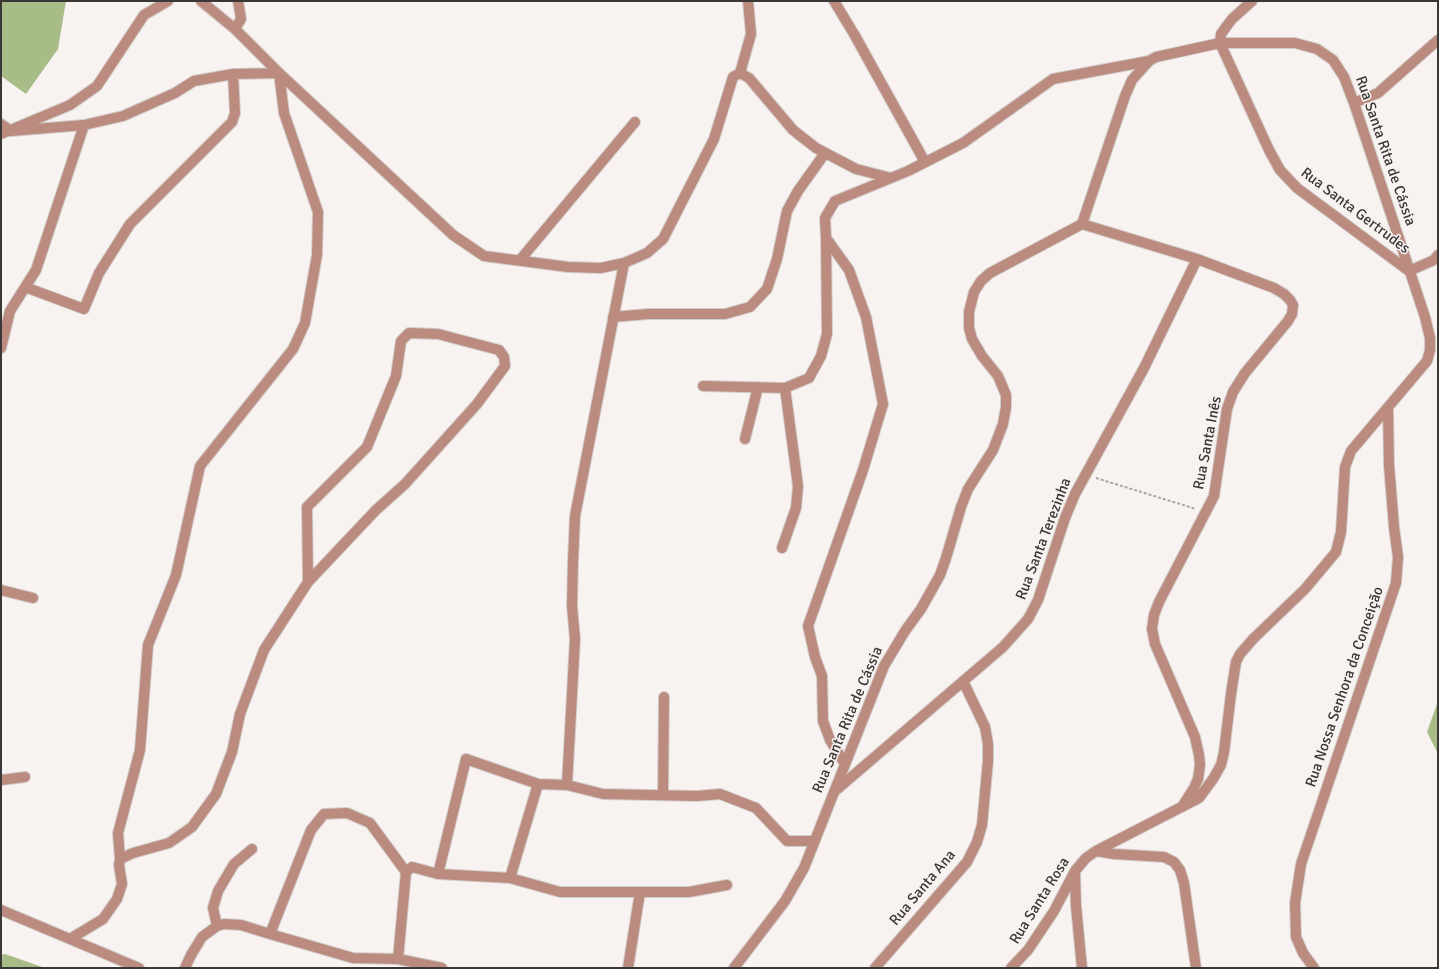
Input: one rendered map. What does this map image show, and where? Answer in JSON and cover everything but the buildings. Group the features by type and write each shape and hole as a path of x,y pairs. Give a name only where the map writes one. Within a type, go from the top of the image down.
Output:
{"street":[{"path":"6,132 70,105 97,86 144,16 168,1"},
{"path":"201,1 235,29 279,73 453,235 484,256 568,267 601,268 624,263 646,253 663,239 714,139 732,77 740,73 751,34 748,1"},
{"path":"235,29 240,19 238,1"},
{"path":"834,1 864,52 924,162"},
{"path":"1220,43 1221,34 1226,26 1252,1"},
{"path":"1354,103 1378,93 1438,40"},
{"name":"Rua Santa Rita de Cássia","path":"734,968 785,901 804,868 884,666 905,631 921,609 940,574 968,489 993,450 1004,424 1006,396 998,376 982,356 972,339 969,328 969,312 974,292 981,281 990,273 1082,224 1125,96 1132,80 1149,61 1156,57 1220,43 1295,43 1317,49 1333,60 1344,77 1354,103 1409,271 1426,317 1430,338 1430,350 1427,361 1351,451 1345,467 1341,532 1336,552 1305,589 1253,639 1240,654 1236,662 1221,765 1199,798 1181,808"},
{"name":"Rua Santa Gertrudes","path":"1220,43 1269,150 1280,170 1297,188 1409,271"},
{"path":"703,386 785,388 809,378 821,356 827,334 825,218 835,201 891,178 963,143 1053,79 1149,61"},
{"path":"6,132 84,125 123,116 175,93 194,81 233,74 279,73"},
{"path":"70,939 103,919 117,899 122,884 119,865 118,833 140,750 148,645 176,575 200,466 294,349 305,323 317,255 318,212 284,114 279,73"},
{"path":"740,73 749,78 793,130 816,148 856,169 891,178"},
{"path":"25,287 84,310 99,273 130,224 232,122 235,113 233,74"},
{"path":"520,260 635,122"},
{"path":"1,124 6,132"},
{"path":"1,348 10,311 36,270 84,125"},
{"path":"614,318 648,314 725,314 750,307 767,289 777,260 787,211 798,191 825,153"},
{"name":"Rua Santa Inês","path":"1082,224 1197,259 1274,288 1284,294 1293,305 1292,314 1288,321 1245,373 1232,392 1227,409 1214,496 1159,602 1154,616 1152,630 1155,644 1195,737 1199,755 1200,766 1198,779 1181,808"},
{"path":"826,238 850,270 866,317 883,404 863,470 808,626 814,657 822,676 823,721 830,740 845,764"},
{"path":"1409,271 1434,260 1438,255"},
{"name":"Rua Santa Terezinha","path":"833,792 964,681 1014,636 1032,611 1038,600 1065,518 1075,494 1144,368 1197,259"},
{"path":"567,785 575,639 572,606 572,576 575,516 624,263"},
{"path":"120,859 133,853 169,843 192,827 216,794 232,752 240,714 264,650 308,582 376,510 405,484 477,404 505,366 504,357 499,350 438,334 409,332 401,341 396,376 367,447 307,507 308,582"},
{"path":"745,439 758,387"},
{"path":"782,548 796,508 798,486 785,388"},
{"name":"Rua Nossa Senhora da Conceição","path":"1314,968 1303,953 1296,937 1294,916 1299,871 1396,583 1398,557 1389,465 1388,407"},
{"path":"1,590 33,598"},
{"name":"Rua Santa Ana","path":"875,968 967,862 977,842 982,825 988,761 988,744 985,727 964,681"},
{"path":"664,697 664,795"},
{"path":"438,874 466,759 538,784 567,785 603,794 697,796 720,794 756,808 787,840 814,841"},
{"path":"1,780 25,777"},
{"path":"510,878 538,784"},
{"name":"Rua Santa Rosa","path":"1011,968 1028,950 1054,910 1075,871 1086,858 1096,851 1181,808"},
{"path":"270,934 311,830 324,814 347,813 370,824 406,872 398,959"},
{"path":"217,926 213,908 218,891 234,864 252,848"},
{"path":"1096,851 1114,854 1164,857 1174,862 1180,870 1184,883 1196,968"},
{"path":"406,872 412,867 438,874 510,878 560,892 689,892 727,886"},
{"path":"1075,871 1076,906 1082,968"},
{"path":"628,968 640,892"},
{"path":"1,910 139,968"},
{"path":"1,916 12,914"},
{"path":"185,968 202,937 217,926 224,924 241,925 353,958 398,959 442,968"}],"path":[{"path":"1086,475 1206,512"}],"green space":[{"path":"1,1 66,1 58,49 26,94 1,76"},
{"path":"1438,701 1438,754 1427,732"},
{"path":"5,954 45,968 1,968 1,955"}]}
